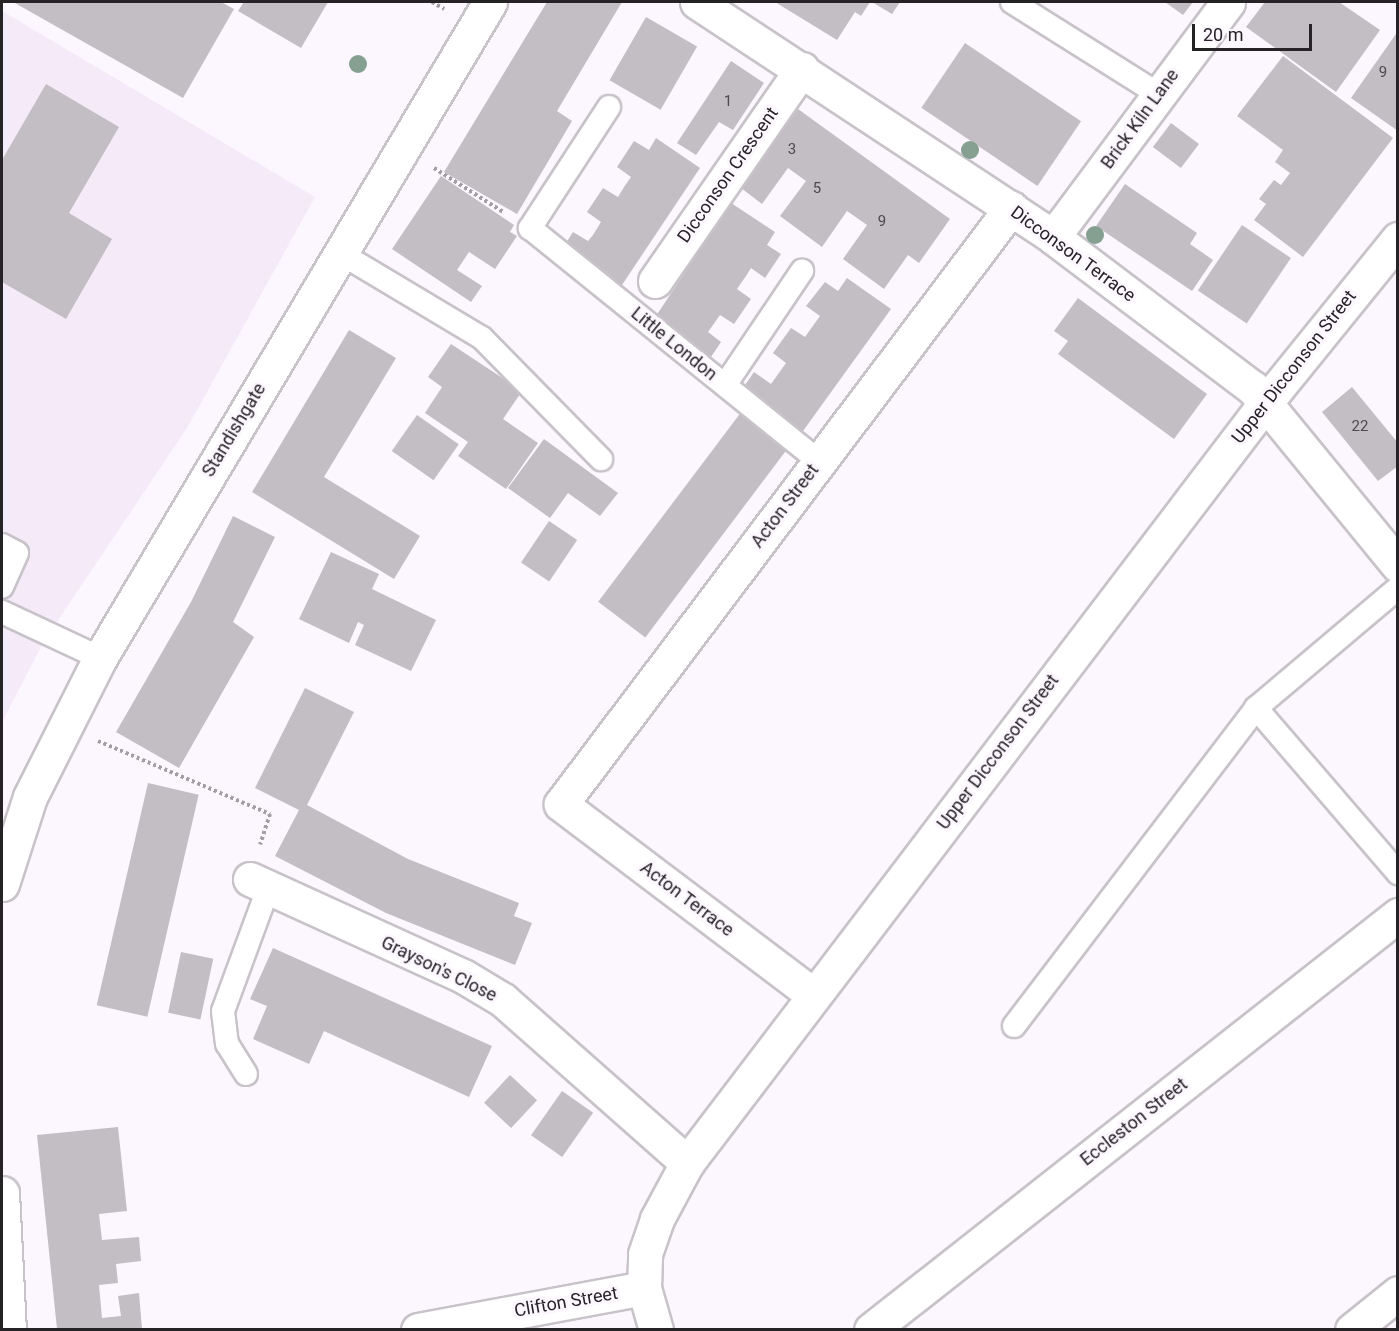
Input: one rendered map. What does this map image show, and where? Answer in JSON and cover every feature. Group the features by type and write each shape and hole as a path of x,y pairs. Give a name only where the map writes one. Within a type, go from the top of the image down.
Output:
{"street":[{"name":"Standishgate","path":"2,878 30,797 100,658 490,2"},
{"name":"Dicconson Terrace","path":"697,2 802,69 1053,237 1266,402 1398,565"},
{"name":"Brick Kiln Lane","path":"1053,237 1228,2"},
{"name":"Dicconson Crescent","path":"655,281 802,69"},
{"name":"Acton Street","path":"561,804 1011,208"},
{"name":"Upper Dicconson Street","path":"656,1329 644,1288 645,1254 657,1219 687,1163 812,994 1266,402 1398,239"},
{"name":"Acton Terrace","path":"561,804 812,994"},
{"name":"Grayson's Close","path":"259,884 462,976 503,1000 687,1163"},
{"name":"Eccleston Street","path":"871,1329 1398,915"},
{"path":"2,1193 3,1271 9,1329"},
{"name":"Clifton Street","path":"418,1329 644,1288"},
{"path":"1366,1325 1398,1293"}],"lane":[{"path":"1012,2 1158,94"},
{"path":"530,228 609,107"},
{"name":"Little London","path":"530,228 819,461"},
{"path":"340,253 482,338 601,459"},
{"path":"725,385 802,271"},
{"path":"2,545 17,553 2,587"},
{"path":"1014,1026 1256,708 1398,588"},
{"path":"2,612 100,658"},
{"path":"1256,708 1398,873"},
{"path":"246,1074 227,1044 223,1011 259,884"}],"path":[{"path":"404,150 530,228"},
{"path":"64,726 270,814 259,884"}],"shaded area":[{"path":"2,11 315,197 187,428 44,641 2,722"}],"building":[{"path":"13,2 221,2 234,9 183,98"},
{"path":"244,2 328,2 301,48 238,11"},
{"path":"547,2 622,2 557,111 572,121 517,214 444,172"},
{"path":"775,2 870,2 861,16 855,12 837,40"},
{"path":"872,2 900,2 892,14"},
{"path":"1165,2 1193,2 1183,15"},
{"path":"1265,2 1339,2 1380,30 1336,92 1246,27"},
{"path":"646,17 697,46 661,110 610,80"},
{"path":"1398,31 1398,131 1351,98"},
{"path":"965,43 1081,121 1037,186 921,108"},
{"path":"1283,56 1393,138 1303,257 1254,220 1266,204 1259,199 1274,180 1281,185 1290,173 1275,162 1283,150 1237,116"},
{"path":"731,61 764,83 733,130 719,122 696,155 677,143"},
{"path":"46,84 119,127 69,213 112,239 66,319 2,282 2,160"},
{"path":"798,109 950,219 919,263 908,255 884,289 843,259 867,225 847,211 822,247 780,216 806,181 788,168 762,204 741,188"},
{"path":"1171,123 1199,144 1181,168 1153,147"},
{"path":"656,138 700,168 620,288 562,249 573,232 588,241 593,235 601,222 587,212 603,188 618,197 631,177 617,167 634,141 649,150"},
{"path":"441,176 514,225 510,232 517,236 495,269 469,252 457,270 482,286 471,302 392,249"},
{"path":"1125,184 1197,233 1190,244 1213,260 1192,291 1096,226"},
{"path":"731,203 775,232 767,245 781,254 765,278 751,268 737,289 751,299 734,324 720,315 708,332 721,342 711,357 654,319"},
{"path":"1242,225 1291,258 1247,323 1198,290"},
{"path":"847,278 891,309 803,431 743,388 754,372 771,384 786,363 773,353 791,328 805,337 820,316 806,306 825,282 838,291"},
{"path":"1078,298 1207,394 1174,439 1058,354 1068,341 1054,331"},
{"path":"349,330 396,358 324,477 420,536 394,579 252,492"},
{"path":"451,344 522,391 503,419 538,443 506,489 458,456 468,442 425,413 442,387 428,377"},
{"path":"1352,387 1398,443 1398,466 1378,481 1322,412"},
{"path":"742,411 789,447 645,637 598,602"},
{"path":"417,415 459,444 434,480 392,451"},
{"path":"544,439 618,493 600,516 568,493 550,518 508,488"},
{"path":"233,516 275,537 233,622 254,637 179,768 116,732 191,602"},
{"path":"549,521 577,540 549,581 521,562"},
{"path":"331,552 379,574 372,589 436,620 411,671 355,645 364,625 358,622 349,643 299,619"},
{"path":"305,688 354,712 307,805 408,859 519,903 514,916 532,923 515,965 386,913 275,856 299,810 255,788"},
{"path":"148,783 199,795 147,1017 97,1005"},
{"path":"273,948 492,1046 469,1097 324,1031 309,1064 253,1039 267,1006 250,999"},
{"path":"181,952 213,959 200,1020 168,1013"},
{"path":"510,1075 537,1100 511,1128 484,1103"},
{"path":"562,1091 593,1113 562,1157 531,1135"},
{"path":"118,1127 127,1211 99,1214 102,1240 139,1237 141,1261 116,1264 118,1283 99,1285 102,1318 121,1316 118,1296 139,1293 142,1329 57,1329 37,1135"}]}
